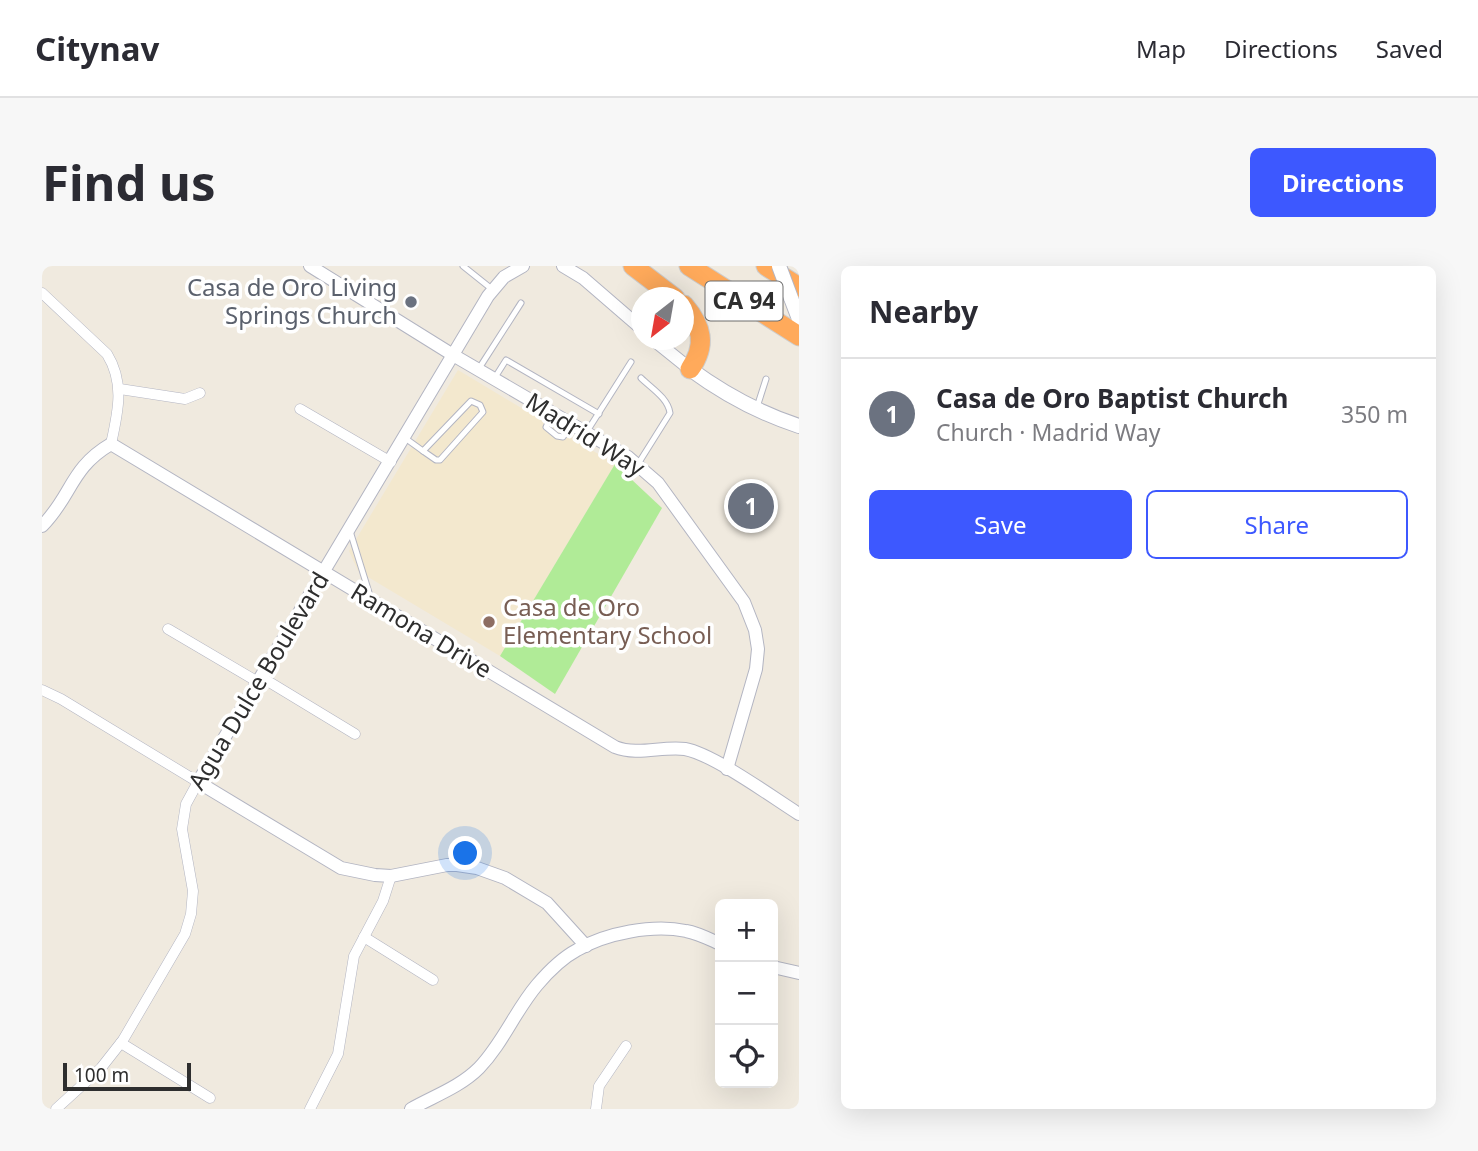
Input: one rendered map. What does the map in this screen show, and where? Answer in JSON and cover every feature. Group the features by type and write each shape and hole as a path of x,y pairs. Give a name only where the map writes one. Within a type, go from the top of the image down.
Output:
{"highway":[{"path":"633,266 661,287"},
{"name":"CA 94","path":"689,266 799,335"},
{"name":"CA 94","path":"766,266 799,287"},
{"path":"690,369 701,349 702,338 694,318"}],"main road":[{"path":"779,266 799,318"},
{"path":"690,369 719,390 756,410 799,426"}],"street":[{"name":"Madrid Way","path":"310,266 453,355 638,464 658,483 738,594 752,620 758,649 756,669 727,769"},
{"name":"Agua Dulce Boulevard","path":"56,1109 69,1105 121,1043 180,944 188,924 193,891 182,829 186,804 198,782 492,290 504,277 523,266"},
{"path":"564,266 583,278 631,319"},
{"path":"42,293 107,354 115,366 120,389 120,404 111,444 81,467 59,506 42,526"},
{"path":"666,350 690,369"},
{"path":"120,389 186,399 200,393"},
{"path":"300,409 391,462"},
{"name":"Ramona Drive","path":"111,444 615,747 635,751 685,750 708,758 799,814"},
{"path":"168,629 355,734"},
{"path":"42,690 341,868 391,876 447,865 467,866 496,874 547,903 586,946"},
{"path":"310,1109 338,1054 354,956 383,901 391,876"},
{"path":"411,1109 477,1070 536,986 563,959 586,946 622,934 666,929 694,933 715,942"},
{"path":"364,937 433,980"},
{"path":"778,968 799,973"},
{"path":"121,1043 210,1098"},
{"path":"596,1109 599,1086 626,1046"}],"lane":[{"path":"463,266 492,290"},
{"path":"478,370 521,303"},
{"path":"494,379 506,360 599,414"},
{"path":"586,433 631,362"},
{"path":"638,464 670,413 665,400 641,378"},
{"path":"756,410 766,379"},
{"path":"405,438 423,451 436,460 440,460 479,416 482,408 475,401 471,401 423,451"},
{"path":"350,530 372,602"}],"shaded area":[{"path":"458,370 615,464 500,656 358,571 349,551"}],"green space":[{"path":"615,464 662,508 555,694 500,656"}],"place":[{"name":"Casa de Oro Living Springs Church","path":"411,302"},
{"name":"Casa de Oro Baptist Church","path":"751,506"},
{"name":"Casa de Oro Elementary School","path":"489,622"}]}
